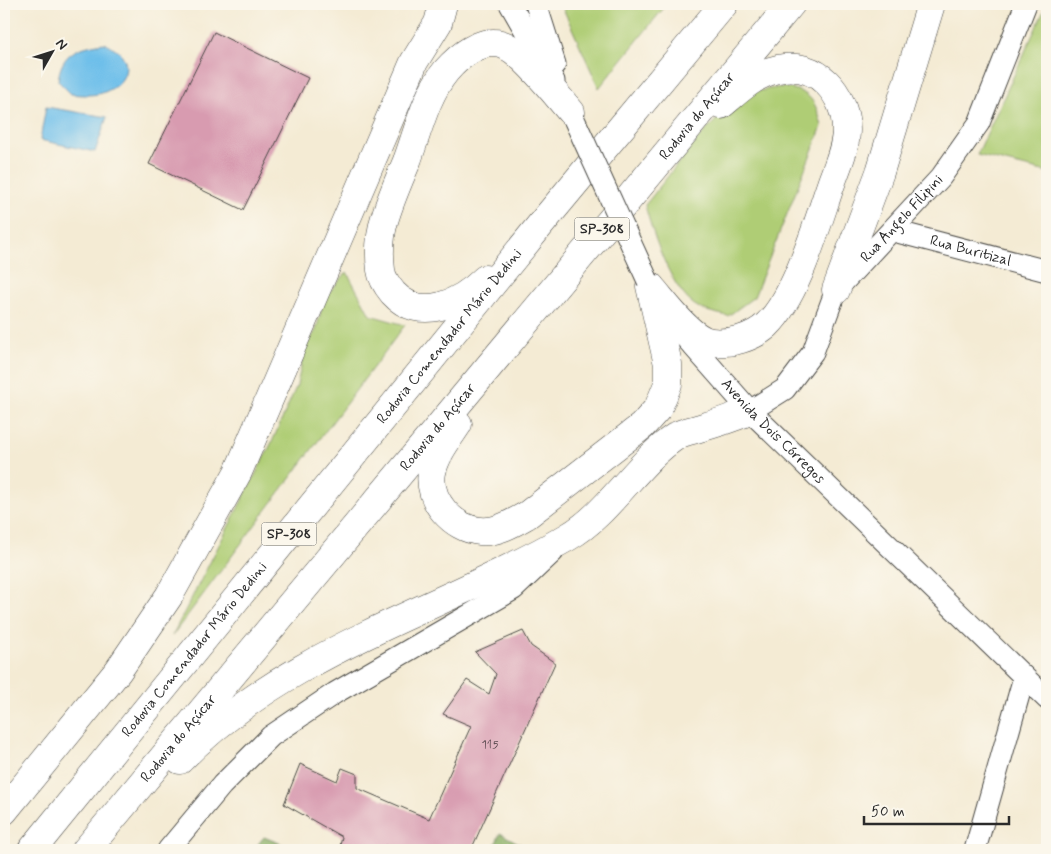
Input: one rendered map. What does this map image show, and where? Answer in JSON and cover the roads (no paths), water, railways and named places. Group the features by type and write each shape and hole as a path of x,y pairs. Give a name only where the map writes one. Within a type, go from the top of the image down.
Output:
{"highway":[{"path":"4,811 118,671 169,596 238,472 414,62 438,23 443,4"},
{"path":"681,56 717,4"},
{"name":"SP-308","path":"546,218 724,4"},
{"name":"Rodovia do Açúcar","path":"86,850 791,4"},
{"path":"836,290 880,172 931,4"},
{"path":"546,218 474,289 452,302 431,309 413,308 400,301 389,288 381,272 380,249 387,212 432,94 446,72 463,54 482,45 500,44 516,51 572,115"},
{"path":"649,284 696,337 710,342 739,340 753,335 767,325 778,312 794,283 812,238 845,144 846,119 838,95 820,76 792,68 779,68 762,74 679,139"},
{"name":"Rodovia Comendador Mário Dedini","path":"32,850 546,218"},
{"path":"526,320 446,442 432,472 432,486 436,500 446,514 458,524 481,532 494,530 527,515 642,426 658,408 668,384 668,364 649,284"},
{"path":"92,850 195,744 252,700 311,663 518,564 570,536 612,500 661,448 680,434 750,412"}],"street":[{"name":"Avenida Dois Córregos","path":"510,4 572,115 649,284 668,315 692,347 750,412 1047,699"},
{"name":"Avenida Dois Córregos","path":"536,4 572,115"},
{"name":"Rua Angelo Filipini","path":"750,412 785,389 813,352 836,290 894,231 941,177 979,124 1026,4"},
{"name":"Rua Buritizal","path":"894,231 1047,271"},
{"path":"168,850 222,785 271,736 334,693 514,589 570,536"},
{"path":"975,850 1024,677"}],"water":[{"path":"104,43 121,54 126,68 124,76 119,83 102,93 90,95 71,94 58,81 63,63 67,57 79,49"},
{"path":"46,107 107,117 95,152 40,140"}]}
